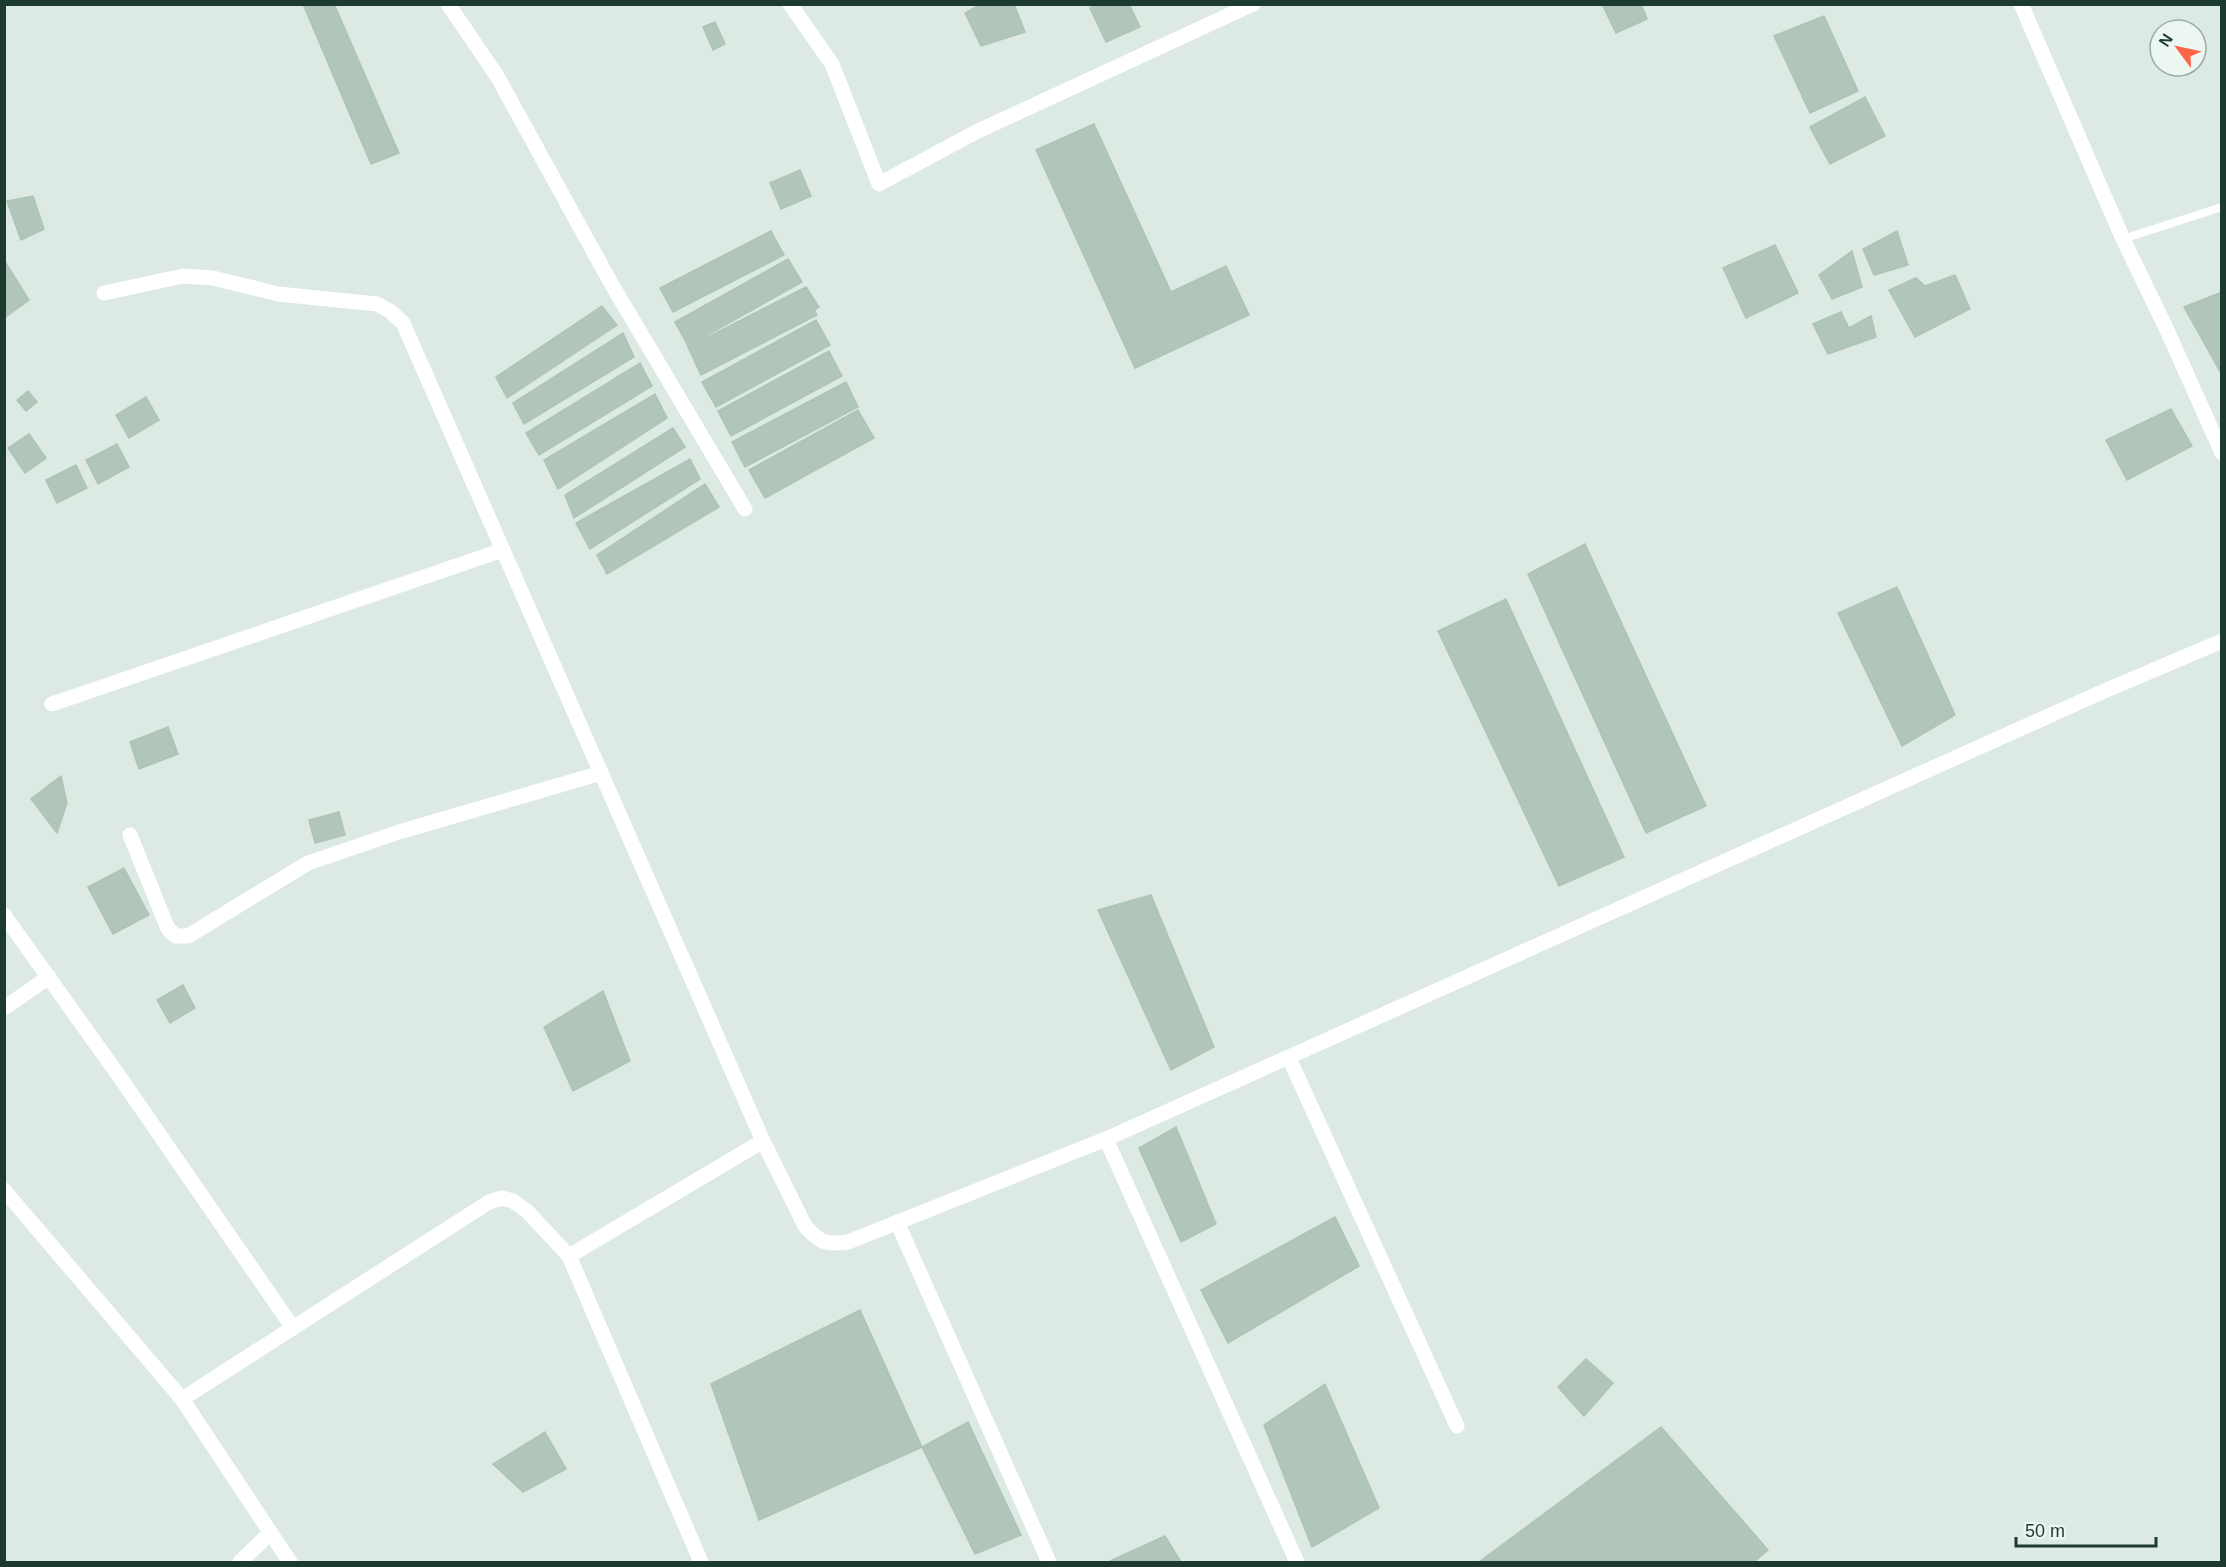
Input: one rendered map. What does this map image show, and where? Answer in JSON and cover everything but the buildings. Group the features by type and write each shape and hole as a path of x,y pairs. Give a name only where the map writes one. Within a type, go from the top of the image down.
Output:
{"street":[{"path":"448,4 497,76 612,285 745,509"},
{"path":"790,4 832,64 879,184 975,132 1254,4"},
{"path":"2021,4 2123,239 2222,453"},
{"path":"104,293 183,276 213,278 278,294 377,304 390,310 405,326 763,1141 805,1226 815,1238 824,1243 848,1242 1106,1138 2102,692 2222,641"},
{"path":"52,704 503,550"},
{"path":"130,835 168,929 176,936 188,936 308,863 399,832 601,773"},
{"path":"4,915 293,1328"},
{"path":"4,1008 49,977"},
{"path":"1289,1058 1457,1426"},
{"path":"1106,1138 1297,1563"},
{"path":"569,1256 763,1141"},
{"path":"4,1190 182,1399 290,1563"},
{"path":"182,1399 489,1202 502,1198 513,1201 528,1212 569,1256 701,1563"},
{"path":"897,1222 1049,1563"},
{"path":"240,1563 270,1533"}],"lane":[{"path":"2123,239 2222,207"}]}
